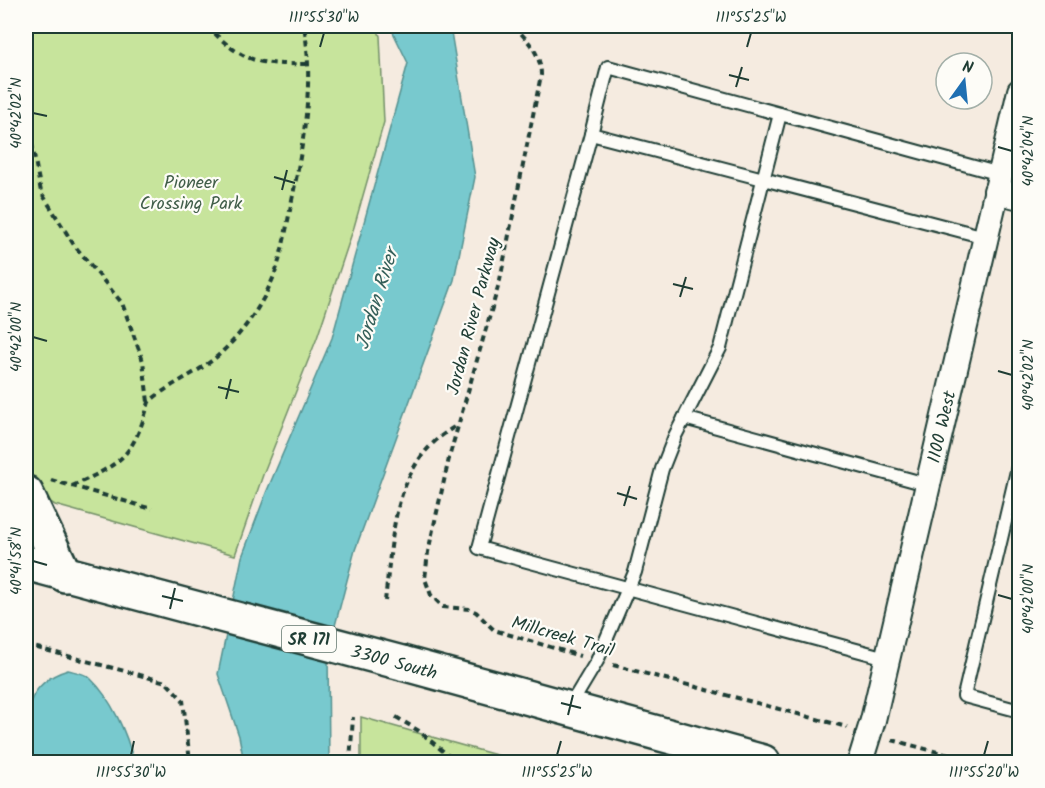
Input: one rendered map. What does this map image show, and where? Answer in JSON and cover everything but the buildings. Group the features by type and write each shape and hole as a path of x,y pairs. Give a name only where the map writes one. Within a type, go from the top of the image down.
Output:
{"main road":[{"path":"34,485 65,575"},
{"name":"3300 South","path":"26,563 763,762"}],"street":[{"name":"1100 West","path":"860,762 1020,91"},
{"path":"998,183 1020,197"}],"lane":[{"path":"886,658 479,548 579,167 591,134 608,68 780,114 998,183"},
{"path":"567,710 597,661 635,572 662,469 684,418 720,348 780,114"},
{"path":"591,134 985,237"},
{"path":"684,418 926,484"},
{"path":"1020,458 964,696 1020,711"}],"path":[{"path":"207,26 241,55 259,63 308,64"},
{"path":"148,402 206,367 224,351 244,328 272,283 286,228 303,138 308,64 303,26"},
{"name":"Jordan River Parkway","path":"458,424 500,280 541,75 541,63 535,50 514,26"},
{"path":"26,39 31,89 30,134 41,192 74,245 122,303 143,361 148,402 139,436 130,450 103,472 72,486"},
{"path":"385,601 401,491 426,448 458,424"},
{"name":"Millcreek Trail","path":"458,424 425,568 425,579 431,595 443,607 476,612 494,630 597,661 834,724"},
{"path":"34,485 72,486 152,509"},
{"path":"26,645 166,682 183,700 190,762"},
{"path":"350,762 353,717"},
{"path":"396,717 419,731 456,762"},
{"path":"900,742 975,762"}],"green space":[{"name":"Pioneer Crossing Park","path":"26,26 376,26 380,36 384,122 354,227 317,338 264,472 235,555 55,505 36,493 26,480"},
{"path":"361,717 521,762 361,762"}],"water":[{"name":"Jordan River","path":"390,26 450,26 475,177 454,280 355,550 328,652 329,762 244,762 239,736 218,674 242,557 266,493 332,338 408,63"},
{"path":"68,670 88,676 98,686 112,706 123,729 134,762 26,762 26,719 34,695 41,685 53,676"}]}
